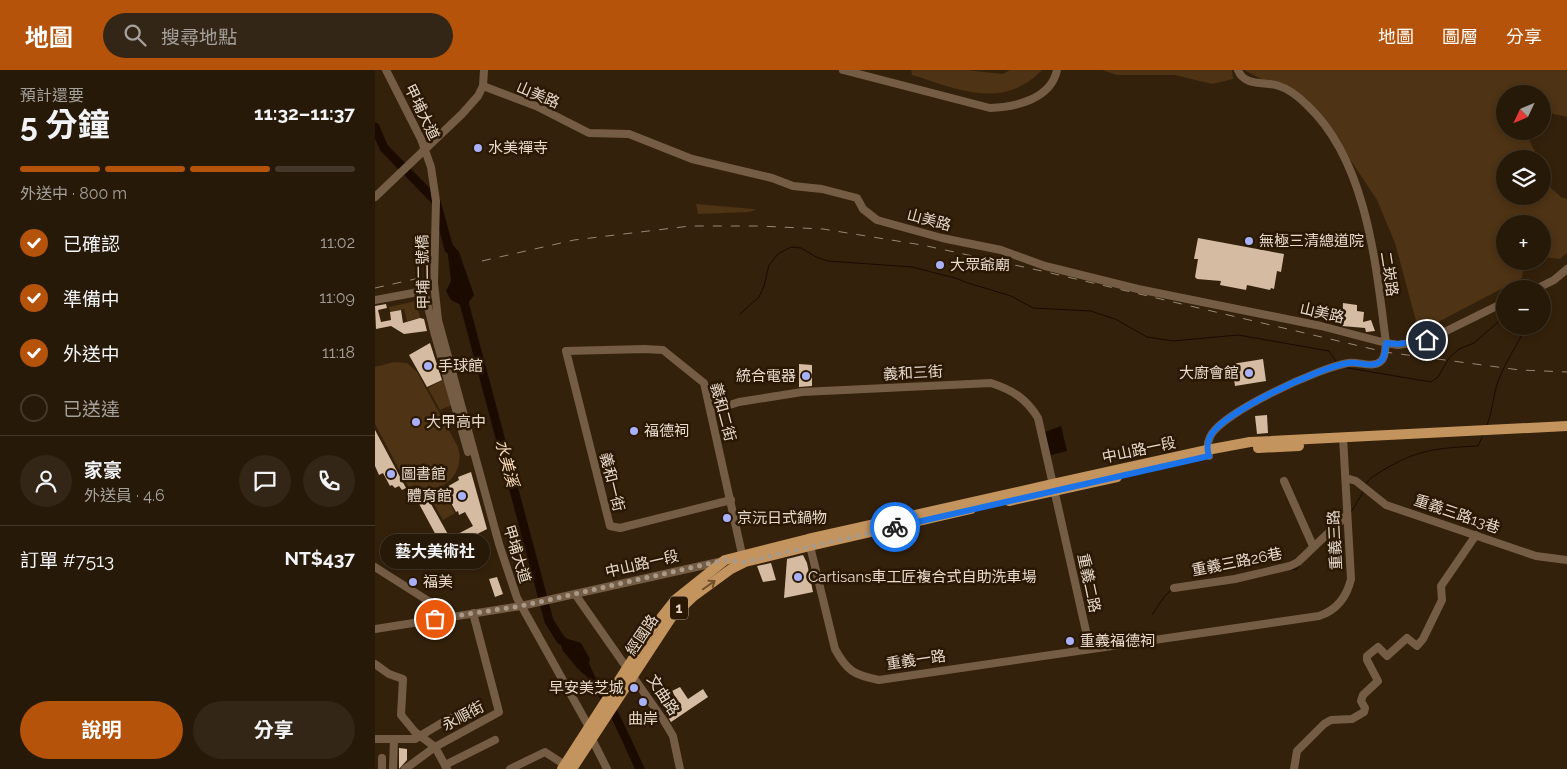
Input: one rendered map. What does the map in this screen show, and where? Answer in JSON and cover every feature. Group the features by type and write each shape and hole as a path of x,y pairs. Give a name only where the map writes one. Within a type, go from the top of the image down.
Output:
{"main road":[{"name":"中山路一段","path":"744,558 1208,453 1343,440 1567,426"},
{"name":"中山路一段","path":"1343,440 1567,432"},
{"name":"中山路一段","path":"725,560 811,546 1054,487"},
{"name":"經國路","path":"594,724 671,618 681,607 744,558"},
{"name":"經國路","path":"630,672 652,629 675,600 725,560"},
{"name":"1","path":"566,768 592,738 594,724"},
{"name":"1","path":"566,768 594,724"}],"street":[{"name":"甲埔大道","path":"386,70 431,167"},
{"path":"375,197 462,114 478,96 483,86 484,70"},
{"path":"843,70 990,108 1005,107 1041,95 1051,87 1057,70"},
{"name":"二崁路","path":"1238,70 1245,78 1255,82 1278,85 1305,103 1324,122 1345,156 1360,192 1373,257 1386,343"},
{"name":"山美路","path":"483,86 536,106 589,133 629,134 691,158 772,178 793,186 822,189 857,198 863,209 877,220 886,223 942,238 1001,250 1045,266 1097,279 1321,326 1386,343 1398,344 1427,340 1496,306"},
{"name":"甲埔二號橋","path":"431,167 436,201 434,270 436,308 460,404"},
{"path":"1550,280 1566,267"},
{"path":"375,300 425,291 435,336 481,498 492,519"},
{"path":"1208,453 1210,436 1231,416 1299,379 1348,363 1375,365 1384,356 1386,343"},
{"name":"義和二街","path":"566,351 663,350 704,383 744,558"},
{"name":"義和一街","path":"566,351 610,526 620,528 731,500"},
{"name":"義和三街","path":"711,412 739,402 802,392 991,383 1007,388 1019,395 1030,405 1038,418 1054,487"},
{"name":"甲埔大道","path":"460,404 513,590 525,605 594,724"},
{"name":"重義三路","path":"1090,649 1308,618 1329,613 1337,606 1348,590 1351,579 1343,440"},
{"name":"重義三路13巷","path":"1346,478 1356,481 1386,504 1536,556 1567,560"},
{"path":"1283,481 1313,546"},
{"name":"重義二路","path":"1054,487 1090,649"},
{"name":"重義三路26巷","path":"1174,588 1235,578 1290,566 1298,562 1347,516"},
{"path":"1294,769 1297,751 1324,724 1331,720 1352,719 1364,712 1365,708 1361,700 1363,695 1378,681 1367,660 1367,656 1378,647 1387,656 1407,638 1417,646 1423,639 1442,600 1441,586 1476,534"},
{"name":"重義一路","path":"811,546 835,649 842,662 851,672 858,675 879,680 1090,649"},
{"name":"中山路一段","path":"525,605 725,560"},
{"path":"375,567 452,616"},
{"name":"文曲路","path":"575,594 673,736 680,769"},
{"path":"375,629 525,605"},
{"name":"永順街","path":"405,769 435,746 499,712 473,614"},
{"path":"375,664 389,674 403,679 401,715 419,735 435,746 446,767 495,740"},
{"path":"375,738 415,739 450,718"},
{"path":"592,738 607,769"},
{"path":"393,769 394,739"},
{"path":"509,769 545,752 566,768"},
{"path":"382,758 382,769"}],"shaded area":[{"path":"911,70 967,70 1003,74 1010,70 1042,70 1027,83 1011,90 979,93 946,86 912,75"},
{"path":"1102,70 1232,70 1233,79 1212,84 1175,75 1117,75"},
{"path":"1244,70 1567,70 1567,117 1551,113 1551,85 1496,85 1496,140 1529,140 1534,150 1496,150 1496,205 1551,205 1551,188 1561,197 1567,199 1567,253 1560,259 1551,258 1551,215 1496,215 1496,270 1523,270 1522,278 1518,280 1496,280 1496,292 1419,332 1395,243 1377,200 1322,117 1294,96"},
{"path":"696,204 754,209 756,210 698,214"},
{"path":"446,237 459,252 474,295 465,307 451,300 446,291 451,281"},
{"path":"416,301 420,318 407,321 404,309 390,312 389,307"},
{"path":"394,362 407,363 417,372 458,447 458,467 449,481 441,486 424,488 414,485 409,488 375,424 375,367"},
{"path":"444,379 452,405 440,410 428,388"},
{"path":"1061,426 1067,451 1051,455 1045,432"},
{"path":"444,491 455,513 443,520 431,499"},
{"path":"556,631 568,639 581,643 590,659 589,663 600,689 577,668 563,651"}],"building":[{"name":"無極三清總道院","path":"1198,238 1284,254 1281,272 1277,271 1274,289 1271,288 1270,290 1247,285 1246,290 1220,285 1221,281 1197,279 1195,277 1198,259 1194,259"},
{"path":"1343,303 1357,305 1357,311 1364,312 1363,322 1371,320 1375,331 1366,332 1365,328 1342,326"},
{"path":"386,304 387,308 378,310 381,322 391,320 390,312 401,310 403,323 420,318 424,319 427,331 404,334 391,326 376,329 375,306"},
{"name":"手球館","path":"430,343 442,380 427,387 409,355"},
{"name":"大廚會館","path":"1263,359 1266,381 1235,386 1232,364"},
{"name":"統合電器","path":"799,364 812,365 812,386 799,387"},
{"path":"1267,415 1268,433 1257,434 1255,416"},
{"name":"圖書館","path":"375,430 406,488 402,490 399,486 395,488 392,485 390,486 383,473 379,475 375,466"},
{"path":"471,472 487,529 454,546 456,549 445,552 417,500 426,495 450,538 473,526 465,512 459,515 458,511 456,512 445,492 447,491 445,488 459,480 458,477"},
{"name":"Cartisans車工匠複合式自助洗車場","path":"803,555 807,563 813,592 784,598 787,559"},
{"path":"771,563 776,580 763,582 757,566"},
{"path":"497,577 503,594 495,597 489,579"},
{"path":"680,687 688,699 703,689 708,697 671,722 664,711 677,700 672,691"},
{"path":"399,748 407,749 407,760 399,769"}],"waterway":[{"name":"水美溪","path":"375,127 384,148 436,201 449,249"},
{"path":"740,314 759,297 769,265 778,254 791,247 801,248 816,257 828,261 912,267 955,278 1011,296 1033,308 1091,311 1115,319 1147,337 1173,341 1238,335 1329,351 1337,363"},
{"name":"水美溪","path":"462,295 549,621 561,640"},
{"path":"1342,367 1431,382 1438,377 1449,358 1459,349 1474,343 1496,324"},
{"path":"1487,425 1499,379 1522,335"},
{"path":"1365,486 1372,477 1406,458 1440,449 1478,446 1483,435"},
{"path":"1350,514 1363,492"},
{"path":"1284,571 1297,569 1302,563"},
{"path":"1152,615 1171,590"},
{"name":"水美溪","path":"592,680 612,710 640,769"}],"railway":[{"path":"482,261 574,240 690,226 759,226 823,229 922,245 1042,271 1385,352 1520,370 1567,372"},
{"path":"375,288 424,277"}],"way so far":[{"path":"435,619 521,606 661,576 725,560 745,562 895,527"}],"place":[{"name":"水美禪寺","path":"478,148"},
{"name":"無極三清總道院","path":"1249,241"},
{"name":"大眾爺廟","path":"940,265"},
{"name":"手球館","path":"428,366"},
{"name":"大廚會館","path":"1249,373"},
{"name":"統合電器","path":"806,376"},
{"name":"大甲高中","path":"416,422"},
{"name":"福德祠","path":"634,431"},
{"name":"圖書館","path":"391,474"},
{"name":"體育館","path":"462,496"},
{"name":"京沅日式鍋物","path":"727,518"},
{"name":"Cartisans車工匠複合式自助洗車場","path":"798,577"},
{"name":"福美","path":"413,582"},
{"name":"藝大美術社","path":"435,619"},
{"name":"重義福德祠","path":"1070,641"},
{"name":"早安美芝城","path":"634,688"},
{"name":"曲岸","path":"643,702"}],"route":[{"path":"895,527 1209,456 1207,450 1210,436 1231,416 1299,379 1348,363 1375,365 1384,356 1386,343 1414,343 1427,340"}]}
